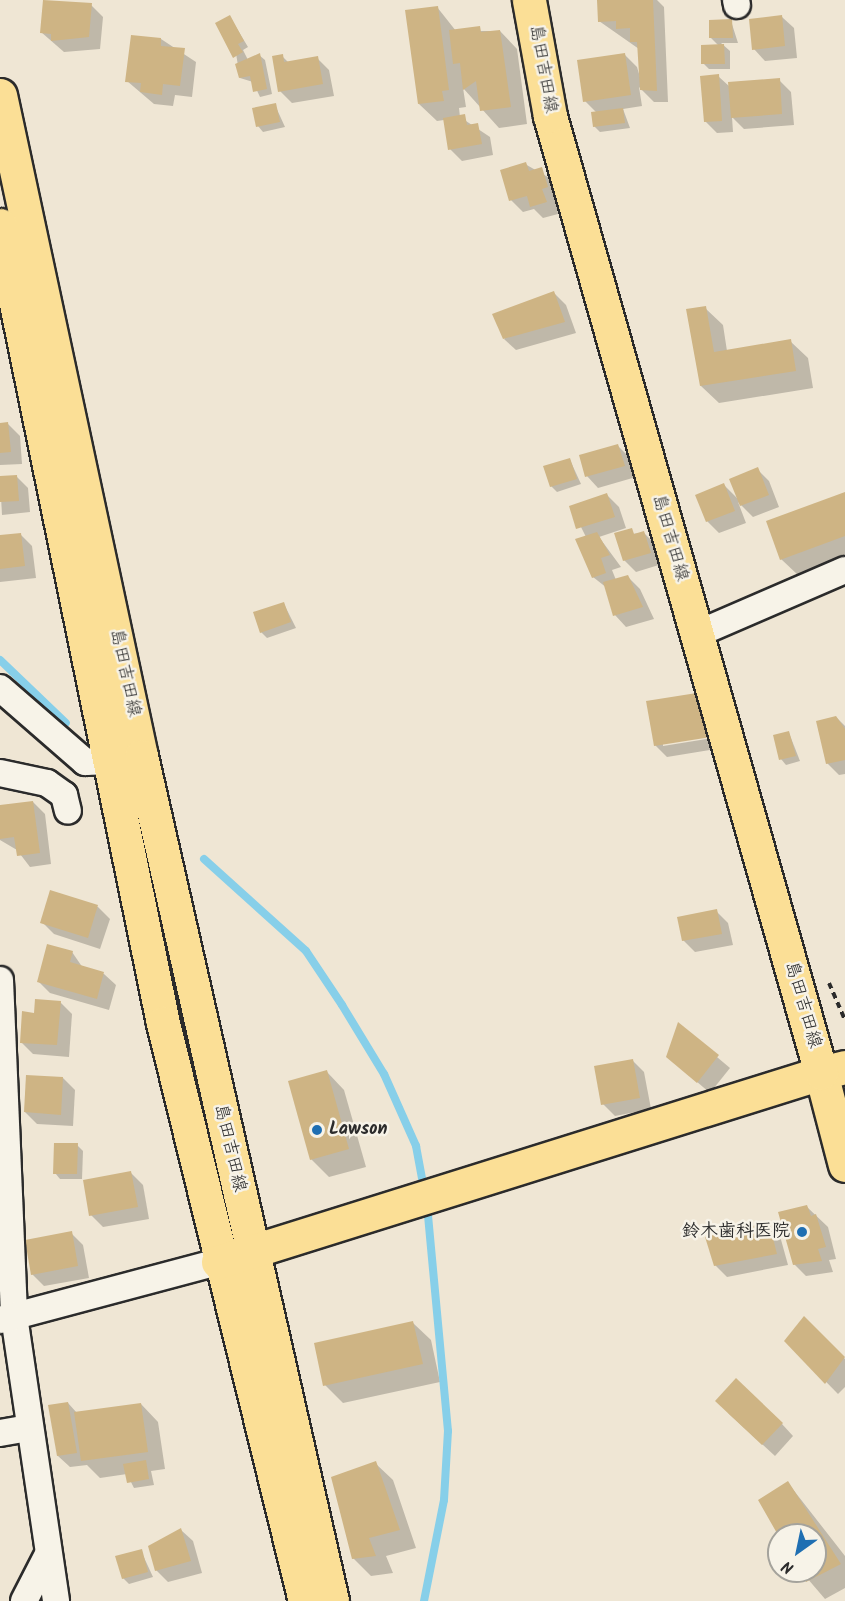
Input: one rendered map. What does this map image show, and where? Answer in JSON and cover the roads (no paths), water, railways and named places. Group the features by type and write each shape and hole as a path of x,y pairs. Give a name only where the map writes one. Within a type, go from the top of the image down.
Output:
{"main road":[{"name":"島田吉田線","path":"529,0 550,116 697,634 833,1070 845,1165"},
{"name":"島田吉田線","path":"0,95 252,1250 332,1601"},
{"name":"島田吉田線","path":"0,225 112,761 163,1023 218,1262 305,1601"},
{"name":"島田吉田線","path":"218,1262 833,1070"}],"street":[{"path":"697,634 845,570"},
{"path":"0,688 85,762 112,761"},
{"path":"0,773 47,783 64,795 68,811"},
{"path":"0,981 7,1318 29,1428 56,1601"},
{"path":"7,1318 218,1262"},
{"path":"0,1433 29,1428"},
{"path":"24,1601 48,1554"}],"waterway":[{"path":"0,660 66,723"},
{"path":"204,859 306,951 384,1074 416,1146 424,1189"},
{"path":"424,1601 444,1500 448,1431 427,1204"}],"place":[{"name":"Lawson","path":"317,1130"},
{"name":"鈴木歯科医院","path":"802,1232"}]}
